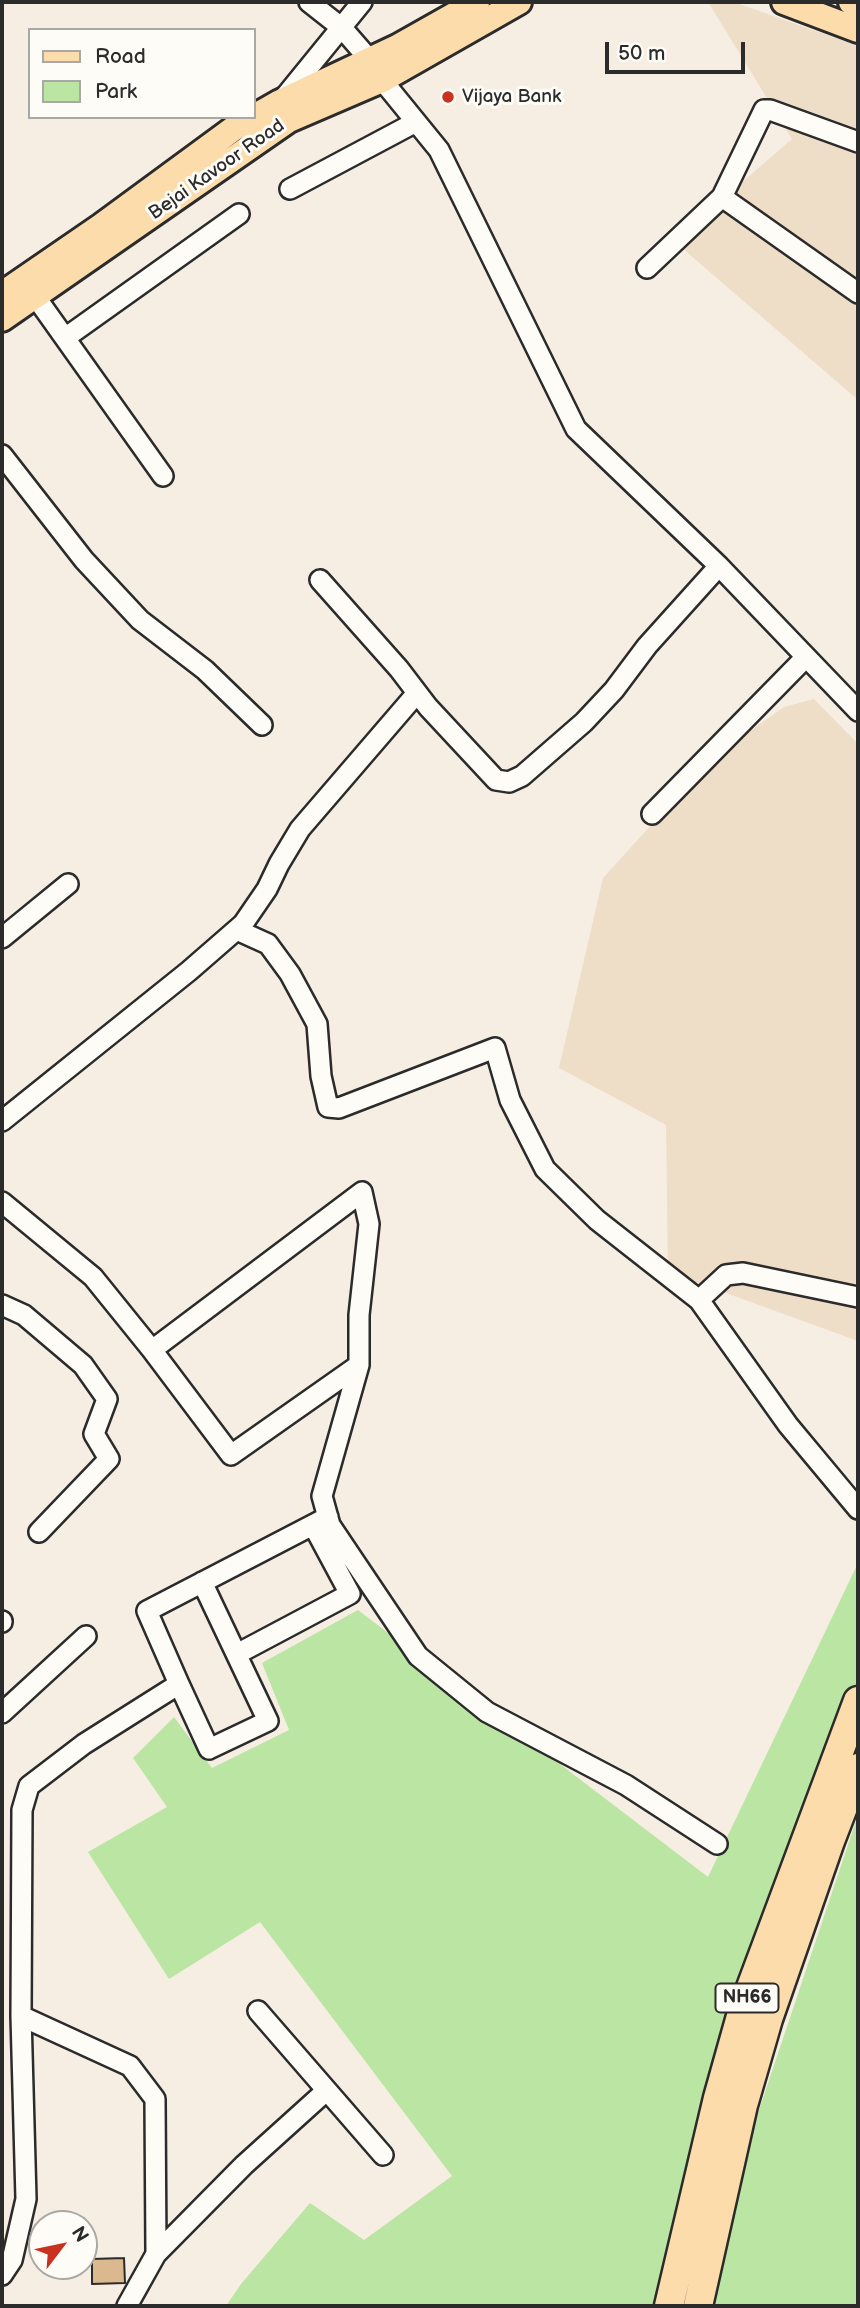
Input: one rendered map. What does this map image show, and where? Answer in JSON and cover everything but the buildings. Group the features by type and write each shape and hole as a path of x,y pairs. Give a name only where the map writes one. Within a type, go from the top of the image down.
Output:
{"highway":[{"name":"NH66","path":"669,2306 718,2098 743,2009 858,1701"},
{"name":"NH66","path":"698,2306 743,2105 761,2043 830,1841 858,1768"}],"main road":[{"name":"Bejai Kavoor Road","path":"2,319 285,111 369,59 399,46 477,2"},
{"name":"Bejai Kavoor Road","path":"2,294 101,226 233,129 382,80 519,2"},
{"path":"785,2 858,30"},
{"path":"851,2 858,5"}],"street":[{"path":"309,2 342,28 439,150 576,429 719,566 858,712"},
{"path":"285,111 362,2"},
{"path":"647,268 722,197 764,110 858,142"},
{"path":"290,189 416,122"},
{"path":"722,197 858,293"},
{"path":"65,338 240,214"},
{"path":"35,296 163,476"},
{"path":"2,455 84,560 140,620 205,670 262,725"},
{"path":"320,580 496,780 509,782 522,776 584,722 614,690 646,646 719,566"},
{"path":"652,814 806,657"},
{"path":"2,1121 243,924 267,889 300,829 417,693"},
{"path":"2,939 68,884"},
{"path":"237,930 268,944 290,974 317,1024 321,1076 328,1107 339,1108 495,1048 510,1100 545,1169 597,1220 699,1300 788,1425 858,1509"},
{"path":"152,1350 362,1192 369,1224 359,1315 359,1365 321,1496 320,1521 350,1594 237,1654"},
{"path":"2,1202 93,1278 152,1350 231,1455 359,1365"},
{"path":"699,1300 726,1275 743,1273 858,1297"},
{"path":"2,1305 24,1315 83,1365 107,1399 94,1434 108,1459 39,1532"},
{"path":"202,1582 268,1721 209,1749 147,1611 202,1582 320,1521 330,1525 418,1656 487,1712 625,1785 718,1844"},
{"path":"2,1713 86,1636"},
{"path":"2,2275 12,2260 26,2199 21,2016 22,1810 29,1786 85,1744 179,1684"},
{"path":"258,2011 383,2155"},
{"path":"21,2016 130,2066 155,2099 156,2254"},
{"path":"127,2306 156,2254 244,2165 326,2091"}],"shaded area":[{"path":"708,2 734,2 858,46 858,400 674,241 792,139"},
{"path":"814,699 858,744 858,1341 668,1272 666,1125 559,1068 603,878 713,757 784,707"}],"green space":[{"path":"858,1563 858,1701 669,2306 226,2306 241,2284 310,2203 364,2240 452,2176 260,1922 169,1979 88,1852 167,1807 133,1758 174,1717 212,1768 289,1730 262,1663 358,1610 708,1877"},
{"path":"858,1815 858,2306 690,2306 709,2259"}],"place":[{"name":"Vijaya Bank","path":"448,97"}]}
